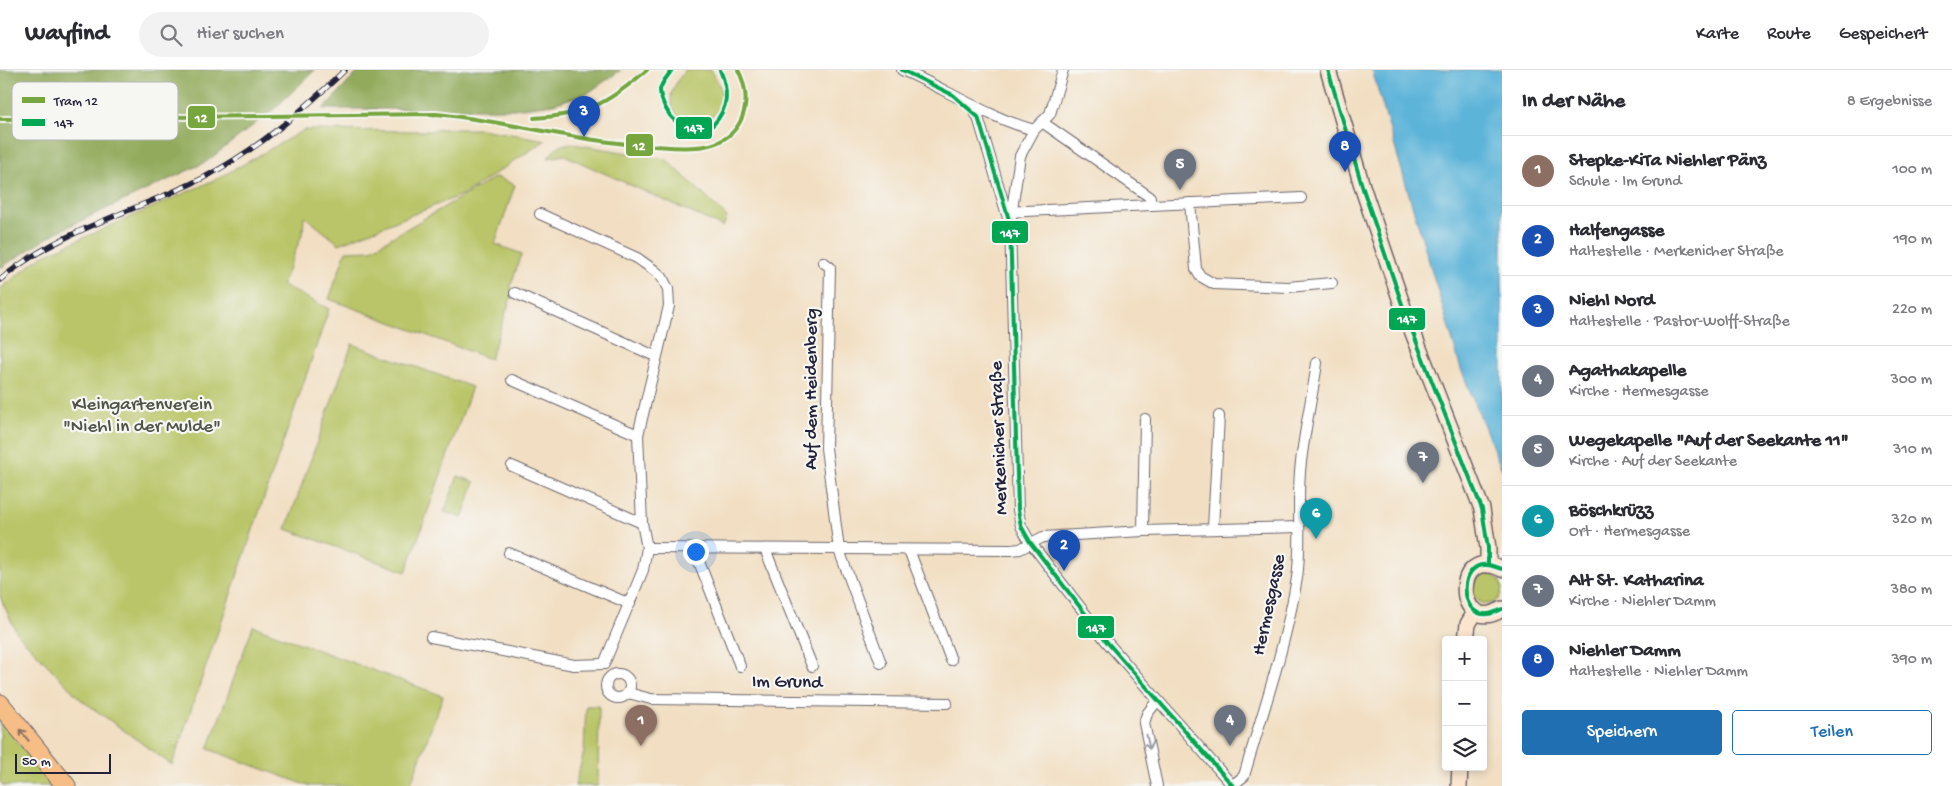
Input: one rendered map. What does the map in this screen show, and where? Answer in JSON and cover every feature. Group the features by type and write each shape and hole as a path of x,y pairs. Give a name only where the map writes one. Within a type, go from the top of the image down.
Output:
{"highway":[{"path":"0,704 66,786"}],"street":[{"path":"902,70 932,83 968,104 1034,130"},
{"name":"Merkenicher Straße","path":"1009,212 1020,156 1034,130 1050,114 1063,70"},
{"path":"1328,70 1363,189 1404,310 1482,509 1488,548 1495,567 1473,570 1464,583 1465,599 1476,611 1492,614 1502,609"},
{"name":"Merkenicher Straße","path":"968,104 978,117 1009,212 1018,510 1021,526 1030,542 1107,642 1233,786"},
{"path":"1042,122 1150,197 1150,205"},
{"path":"1009,212 1301,198"},
{"path":"1190,203 1196,269 1206,281 1214,284 1288,287 1332,284"},
{"path":"540,214 637,258 662,277 668,289 668,306 638,436 642,523 647,548 643,570 604,664"},
{"name":"Auf dem Heidenberg","path":"824,262 830,267 826,448 839,550"},
{"path":"515,293 655,356"},
{"name":"Hermesgasse","path":"1233,786 1244,776 1283,640 1300,555 1298,527 1300,471 1318,363"},
{"path":"512,380 638,436"},
{"path":"1213,528 1219,416"},
{"path":"1144,531 1145,419"},
{"path":"512,466 642,523"},
{"path":"647,548 1011,550 1020,548 1043,537 1213,528 1298,527"},
{"path":"694,549 740,666"},
{"path":"765,549 812,666"},
{"path":"839,550 881,664"},
{"path":"909,550 951,660"},
{"path":"509,553 630,604"},
{"path":"1466,636 1468,624 1476,611"},
{"path":"431,637 574,665 604,664 614,675 622,674 628,679 630,686 628,694"},
{"name":"Im Grund","path":"614,675 606,684 608,692 617,698 628,694 652,699 947,703"},
{"path":"1157,701 1147,714 1144,723 1158,786"},
{"path":"1459,786 1460,771"}],"green space":[{"path":"0,70 315,70 273,110 206,162 57,232 0,268"},
{"path":"360,70 621,70 588,93 553,104 513,109 323,109"},
{"path":"685,70 711,70 718,82 722,95 721,105 716,113 709,118 689,120 681,117 674,111 671,101 672,93"},
{"name":"Kleingartenverein \"Niehl in der Mulde\"","path":"481,129 546,140 464,194 339,244 304,216 303,232 282,285 329,309 172,765 80,699 17,633 0,597 0,289 42,256 219,178 304,130 429,131"},
{"path":"565,144 666,159 727,217 723,227 564,155 548,158 556,148"},
{"path":"496,177 515,185 495,244 522,254 510,287 514,289 490,359 329,299 346,251 370,250"},
{"path":"352,344 472,387 406,572 286,529"},
{"path":"458,476 475,482 462,518 444,512"},
{"path":"1487,574 1498,578 1502,589 1498,600 1487,604 1476,600 1472,589 1476,578"},
{"path":"253,626 443,696 410,786 309,786 208,749"},
{"path":"586,706 599,706 598,786 575,786 584,752"},
{"path":"0,720 53,786 4,786 0,782"}],"water":[{"path":"1372,70 1502,70 1502,470 1461,369"}],"railway":[{"path":"0,280 23,263 72,235 177,190 223,167 278,129 345,70"}],"tram line":[{"name":"12","path":"534,118 568,114 595,106 620,91 647,70"},
{"name":"12","path":"178,117 436,114 600,141 673,147 705,146 729,136 737,127 742,117 745,106 745,94 738,70"},
{"name":"12","path":"0,119 12,119"}],"transit line":[{"name":"147","path":"672,70 661,87 661,98 670,115 675,120 692,128 713,125 725,106 726,92 720,70"},
{"name":"147","path":"902,70 953,95 978,117 1010,223 1018,510 1021,526 1030,542 1107,642 1233,786"},
{"name":"147","path":"1328,70 1363,189 1404,310 1482,509 1488,548 1488,565"},
{"name":"147","path":"1502,569 1489,565 1478,566 1471,572 1467,580 1466,590 1467,599 1471,607 1478,613 1489,614 1502,609"}],"place":[{"name":"Niehl Nord","path":"584,137"},
{"name":"Niehler Damm","path":"1345,172"},
{"name":"Wegekapelle \"Auf der Seekante 11\"","path":"1180,190"},
{"name":"Alt St. Katharina","path":"1423,483"},
{"name":"Böschkrüzz","path":"1316,539"},
{"name":"Halfengasse","path":"1064,571"},
{"name":"Stepke-KiTa Niehler Pänz","path":"641,746"},
{"name":"Agathakapelle","path":"1230,746"}]}
